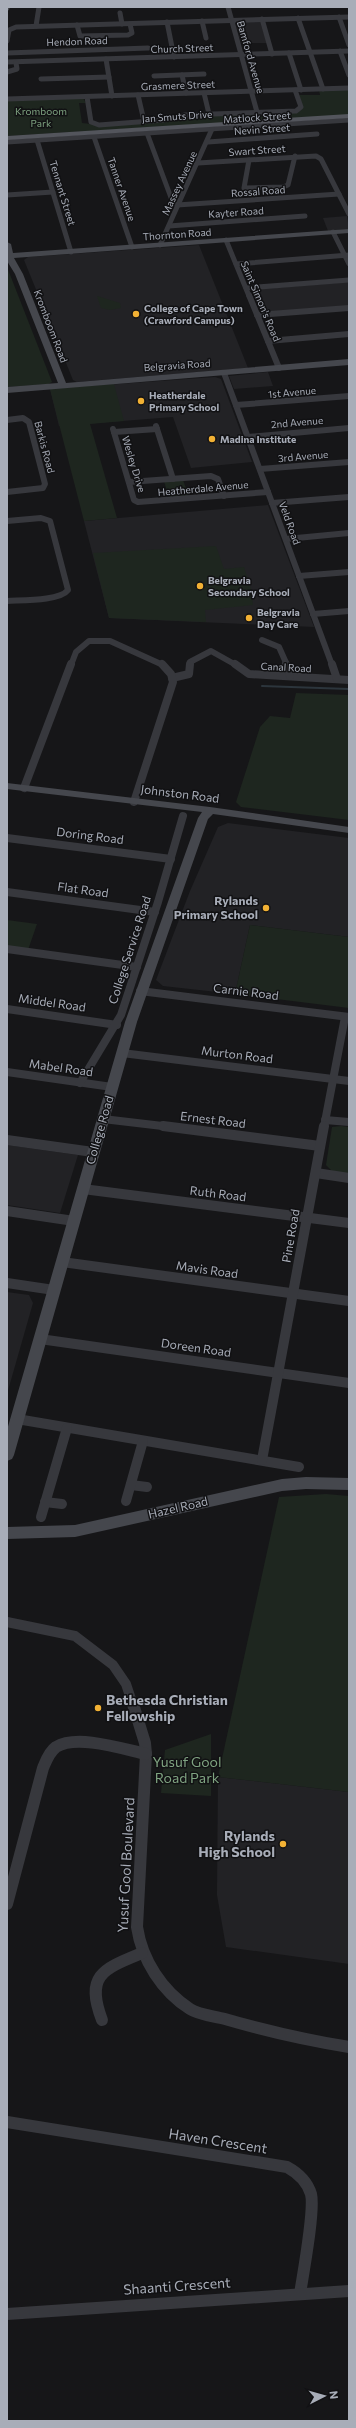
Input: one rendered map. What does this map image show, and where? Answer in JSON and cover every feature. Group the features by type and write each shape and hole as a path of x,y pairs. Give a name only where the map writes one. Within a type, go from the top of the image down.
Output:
{"main road":[{"name":"Jan Smuts Drive","path":"7,138 349,116"}],"street":[{"path":"36,26 40,7"},
{"name":"Bamford Avenue","path":"228,7 257,112"},
{"path":"120,13 122,24"},
{"path":"339,17 349,45"},
{"path":"7,41 9,30 12,28 36,26 130,24 185,20 262,20 349,17"},
{"path":"298,18 322,89"},
{"path":"262,20 272,54"},
{"path":"202,21 206,38"},
{"path":"167,22 174,57"},
{"path":"76,25 80,36 128,35 132,33 130,24"},
{"name":"Hendon Road","path":"7,53 148,48"},
{"name":"Church Street","path":"7,62 16,63 349,51"},
{"path":"340,52 349,75"},
{"path":"87,97 90,122 93,124 166,120 185,115 299,110 301,108 298,90 289,53"},
{"path":"106,59 112,96"},
{"path":"7,72 16,70 16,63"},
{"path":"154,76 204,74"},
{"path":"182,75 186,93"},
{"path":"41,79 109,77"},
{"name":"Grasmere Street","path":"7,99 349,88"},
{"path":"204,93 209,114"},
{"path":"138,95 144,122"},
{"name":"Matlock Street","path":"7,142 349,120"},
{"name":"Massey Avenue","path":"160,245 208,142 212,129"},
{"path":"147,133 173,203 179,205"},
{"name":"Nevin Street","path":"208,142 317,134"},
{"name":"Tanner Avenue","path":"94,136 132,247"},
{"name":"Tennant Street","path":"37,140 71,252"},
{"path":"249,160 243,187 245,189 286,186 294,156"},
{"name":"Swart Street","path":"198,163 294,156 316,156 321,159 339,194"},
{"path":"7,195 53,192"},
{"path":"339,194 349,214"},
{"name":"Rossal Road","path":"179,205 339,194"},
{"name":"Kayter Road","path":"169,226 305,216"},
{"name":"Thornton Road","path":"11,256 349,231"},
{"path":"333,232 347,255 349,264"},
{"name":"Kromboom Road","path":"7,234 11,256"},
{"name":"Saint Simon's Road","path":"226,240 279,368"},
{"name":"Kromboom Road","path":"7,244 63,385"},
{"path":"236,264 347,255"},
{"path":"246,288 349,280"},
{"path":"257,315 349,308"},
{"path":"268,341 349,334"},
{"name":"Belgravia Road","path":"7,390 349,362"},
{"name":"Veld Road","path":"224,373 314,614 337,680"},
{"name":"1st Avenue","path":"236,405 349,396"},
{"name":"Barkis Road","path":"7,420 23,418 29,422 45,484 43,488 7,492"},
{"name":"Wesley Drive","path":"139,503 134,500 114,430 156,428 173,479"},
{"name":"2nd Avenue","path":"248,437 349,428"},
{"name":"3rd Avenue","path":"260,469 349,462"},
{"path":"129,482 216,477 224,496"},
{"name":"Heatherdale Avenue","path":"139,503 268,492"},
{"path":"272,503 349,497"},
{"path":"7,521 41,518 50,521 68,590 65,594 57,597 7,601 7,596"},
{"path":"286,539 349,533"},
{"path":"299,576 349,572"},
{"path":"314,614 349,611"},
{"path":"262,640 272,641 278,645 290,676"},
{"path":"24,788 78,649 89,641 110,641 163,665 172,678 173,686 134,802"},
{"name":"Canal Road","path":"172,678 189,674 190,662 211,651 223,656 249,674 349,680"},
{"name":"Johnston Road","path":"7,786 210,810 349,830"},
{"name":"College Road","path":"7,1455 140,992 204,818 210,810"},
{"name":"College Service Road","path":"80,1083 117,1025 155,912 183,816"},
{"name":"Doring Road","path":"7,838 170,859"},
{"name":"Flat Road","path":"7,892 155,912"},
{"path":"7,949 137,967"},
{"name":"Carnie Road","path":"140,992 347,1017"},
{"name":"Middel Road","path":"7,1009 117,1025"},
{"name":"Pine Road","path":"262,1460 320,1146 347,1017"},
{"name":"Murton Road","path":"122,1053 349,1082"},
{"name":"Mabel Road","path":"7,1072 112,1087"},
{"name":"Ernest Road","path":"103,1119 320,1146"},
{"path":"325,1120 349,1122"},
{"path":"7,1140 93,1152"},
{"path":"316,1173 349,1178"},
{"name":"Ruth Road","path":"83,1189 349,1223"},
{"path":"7,1211 74,1221"},
{"name":"Mavis Road","path":"62,1262 349,1301"},
{"path":"7,1283 54,1290"},
{"name":"Doreen Road","path":"40,1339 349,1383"},
{"path":"17,1419 299,1467"},
{"path":"41,1517 67,1428"},
{"path":"126,1501 143,1441"},
{"name":"Hazel Road","path":"7,1533 75,1530 282,1485 306,1483 349,1484"},
{"path":"131,1485 147,1487"},
{"path":"45,1502 62,1504"},
{"name":"Yusuf Gool Boulevard","path":"7,1622 75,1636 113,1665 122,1675 143,1735 146,1754 137,1927 142,1953 179,2001 191,2010 297,2039 349,2047"},
{"path":"7,1904 43,1768 54,1748 65,1743 81,1742 146,1754"},
{"path":"102,2020 95,2001 98,1979 107,1968 142,1953"},
{"name":"Haven Crescent","path":"7,2122 287,2167 296,2172 304,2178 310,2188 312,2200 300,2294"},
{"name":"Shaanti Crescent","path":"7,2314 349,2291"}],"shaded area":[{"path":"260,21 267,43 241,43 235,22"},
{"path":"347,216 349,229 328,231 323,218"},
{"name":"College of Cape Town (Crawford Campus)","path":"199,245 248,368 77,382 73,380 24,260 28,257"},
{"path":"349,282 349,306 265,312 261,311 252,290"},
{"path":"268,372 273,386 234,389 229,376"},
{"name":"Heatherdale Primary School","path":"215,377 221,379 252,462 191,468 173,417 59,426 50,389"},
{"name":"Belgravia Secondary School","path":"268,505 314,627 109,618 84,521"},
{"name":"Rylands Primary School","path":"228,823 349,838 349,937 250,925 235,994 163,986 156,980 190,891 218,827"},
{"path":"7,1145 78,1155 60,1213 7,1205"},
{"path":"7,1292 29,1295 33,1303 7,1394"},
{"name":"Rylands High School","path":"218,1777 349,1792 349,1964 226,1947 217,1895"}],"green space":[{"name":"Kromboom Park","path":"349,89 349,115 7,136 7,100 83,98 86,103 79,103 82,123 91,124 301,110 303,108 299,95 320,95 319,90"},
{"path":"7,267 52,382 48,384 7,387"},
{"path":"97,296 120,303 121,308 110,310 101,308"},
{"path":"114,384 124,421 90,424 117,518 84,521 50,389"},
{"path":"183,480 189,497 169,499 164,481"},
{"path":"216,546 224,569 244,567 251,589 253,605 205,610 206,622 109,618 93,553"},
{"path":"296,693 349,695 349,820 241,807 236,802 260,727 270,716 290,718"},
{"path":"7,920 37,924 28,950 7,947"},
{"path":"250,925 349,937 349,1008 235,994"},
{"path":"332,1127 349,1127 349,1174 332,1171 326,1165"},
{"path":"326,1494 349,1496 349,1792 218,1777 279,1497"},
{"name":"Yusuf Gool Road Park","path":"211,1734 211,1796 161,1793 165,1750"}],"waterway":[{"path":"262,686 349,689"}],"place":[{"name":"College of Cape Town (Crawford Campus)","path":"136,314"},
{"name":"Heatherdale Primary School","path":"141,401"},
{"name":"Madina Institute","path":"212,439"},
{"name":"Belgravia Secondary School","path":"200,586"},
{"name":"Belgravia Day Care","path":"249,618"},
{"name":"Rylands Primary School","path":"266,908"},
{"name":"Bethesda Christian Fellowship","path":"98,1708"},
{"name":"Rylands High School","path":"283,1844"}]}
